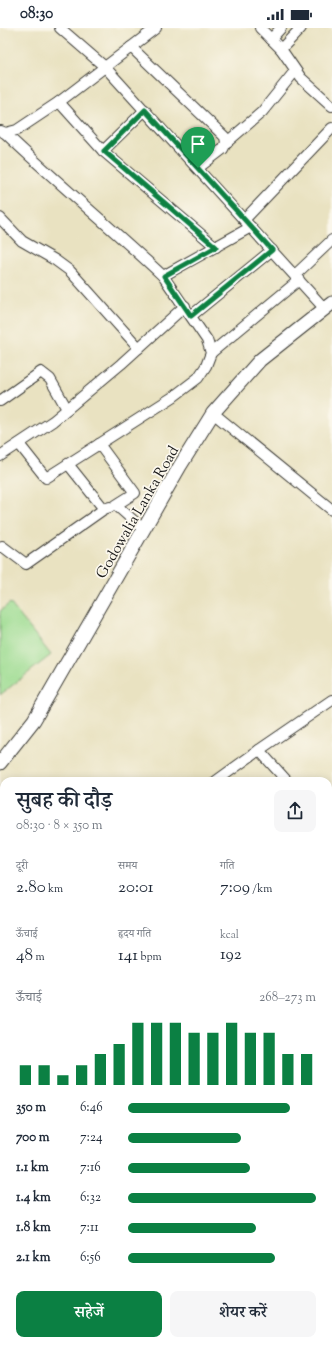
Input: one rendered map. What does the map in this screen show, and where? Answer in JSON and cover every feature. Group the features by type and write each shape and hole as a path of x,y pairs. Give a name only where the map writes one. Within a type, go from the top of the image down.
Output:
{"street":[{"path":"60,28 105,67 297,277 328,305"},
{"path":"2,132 18,130 59,102 156,28"},
{"path":"260,28 281,49 295,71 332,106"},
{"path":"271,39 281,28"},
{"path":"281,49 301,28"},
{"path":"131,47 217,129 224,137 226,143"},
{"path":"198,168 223,149 226,143 262,112 295,71"},
{"path":"59,102 104,151 216,247"},
{"path":"104,151 145,110"},
{"path":"164,276 216,247 248,224 332,128"},
{"path":"2,132 164,276 207,340 210,353 206,366 198,378 173,397 46,478 19,444"},
{"path":"0,218 22,241 55,260 70,271 139,348"},
{"path":"210,353 297,277 332,240"},
{"path":"191,316 272,250"},
{"name":"Godowalia Lanka Road","path":"0,762 34,720 180,466 213,413 260,360 328,305"},
{"path":"0,456 67,409 139,348 185,306"},
{"path":"0,401 41,372 50,379 67,409"},
{"path":"213,413 332,510"},
{"path":"0,547 2,546 26,564 104,509 116,505 135,493 98,444"},
{"path":"68,464 104,509"},
{"path":"116,505 144,530"},
{"path":"222,777 332,700"},
{"path":"259,750 283,777"}],"green space":[{"path":"10,603 51,655 0,695 0,611"}],"route":[{"path":"145,110 198,168 272,250 191,316 164,276 216,247 104,151 145,110"}]}
